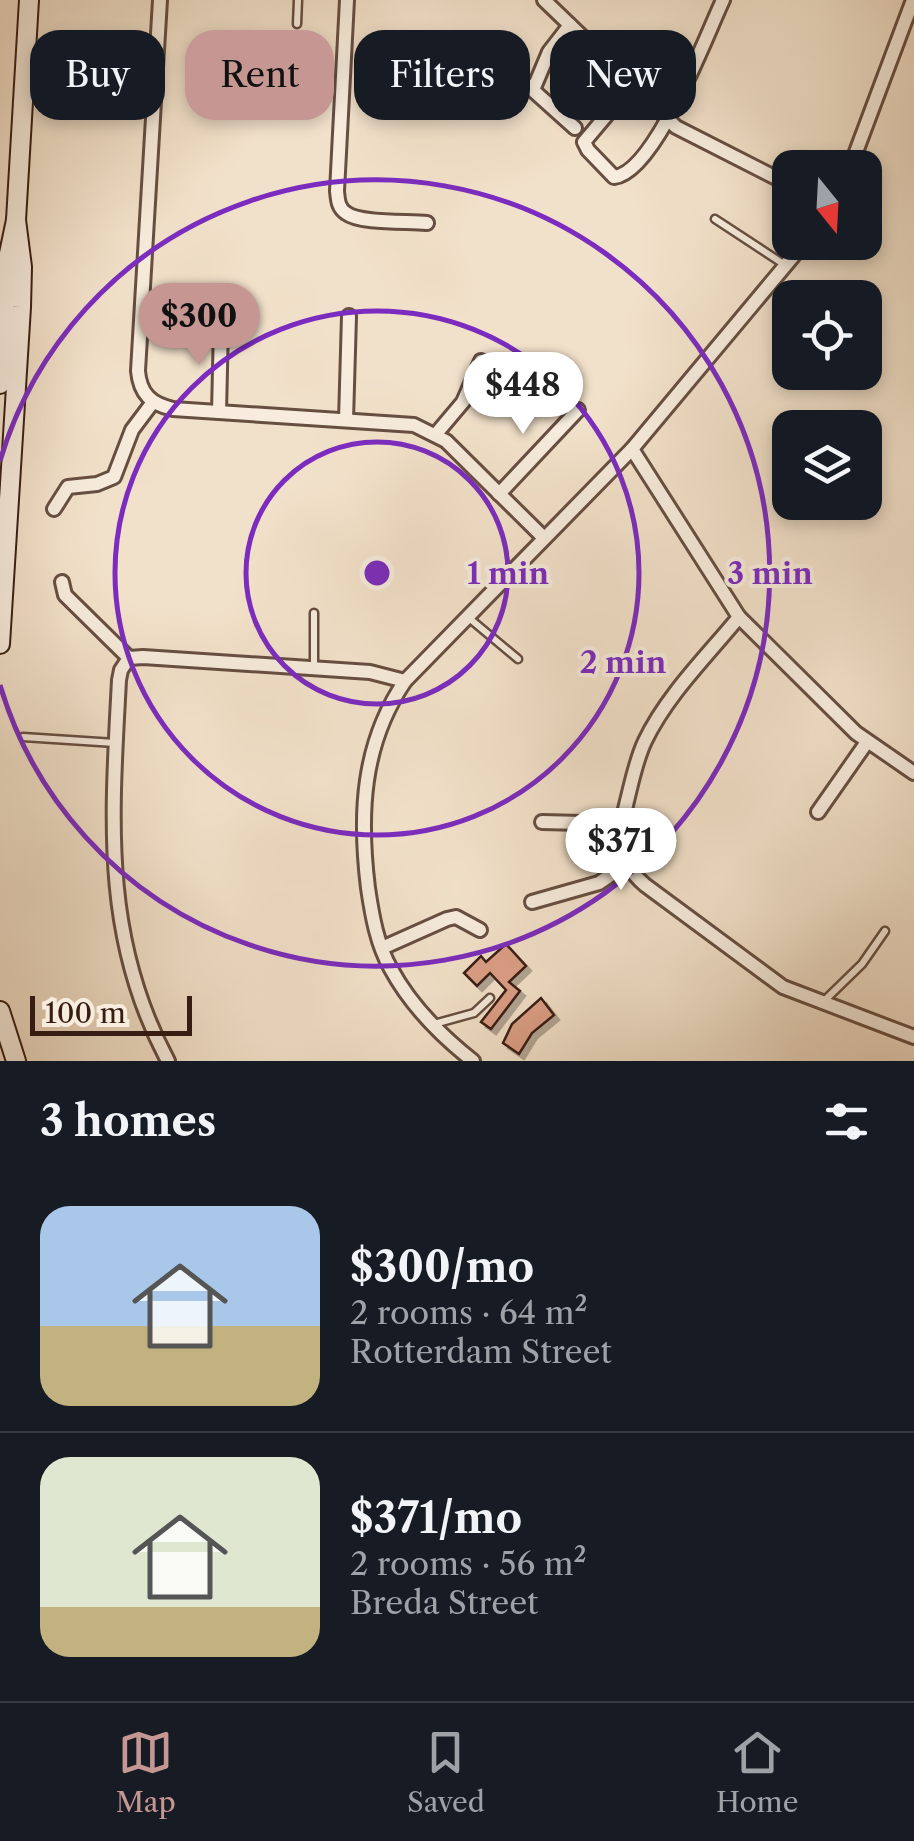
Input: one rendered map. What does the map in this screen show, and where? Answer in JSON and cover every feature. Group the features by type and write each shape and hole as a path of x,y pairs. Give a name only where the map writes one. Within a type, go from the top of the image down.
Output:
{"main road":[{"path":"0,384 6,268 16,220 30,0"},
{"path":"0,644 21,307 22,268 16,220"},
{"path":"0,1011 16,1061"}],"street":[{"path":"160,0 138,372 142,390 153,402 172,409 414,425 436,434 544,538"},
{"path":"347,0 337,191 340,206 360,218 427,223"},
{"path":"544,0 575,30"},
{"path":"603,120 584,142 618,177 630,171 670,121 723,0"},
{"path":"857,150 913,0"},
{"path":"533,90 549,52 570,25"},
{"path":"530,87 575,128"},
{"path":"670,121 690,136 772,176"},
{"path":"473,1061 409,998 389,966 371,910 363,804 366,770 379,728 389,704 406,680 632,449 790,260"},
{"path":"346,420 349,316"},
{"path":"219,412 222,326"},
{"path":"436,434 463,402 481,361"},
{"path":"54,508 68,487 97,484 114,477 132,430 153,402"},
{"path":"499,494 578,410"},
{"path":"632,449 739,617 867,742 914,773"},
{"path":"62,582 65,595 130,658 370,672 406,680"},
{"path":"739,617 674,696 647,738 637,761 622,824 621,851 626,865 645,885 783,986 914,1037"},
{"path":"130,658 121,670 114,840 124,945 141,1007 168,1061"},
{"path":"818,812 867,742"},
{"path":"542,822 622,824"},
{"path":"532,902 598,882 626,865"},
{"path":"382,948 447,918 456,917 480,930"}],"lane":[{"path":"297,24 298,0"},
{"path":"715,219 786,265"},
{"path":"314,613 314,668"},
{"path":"467,616 518,659"},
{"path":"23,738 116,743"},
{"path":"822,1003 862,964 885,931"},
{"path":"432,1024 474,1012 490,998"}],"building":[{"path":"506,944 526,966 509,982 520,991 491,1029 481,1022 506,990 490,973 477,986 464,973 481,956 486,962"},
{"path":"541,998 554,1015 532,1033 519,1054 503,1043 512,1024"}]}
